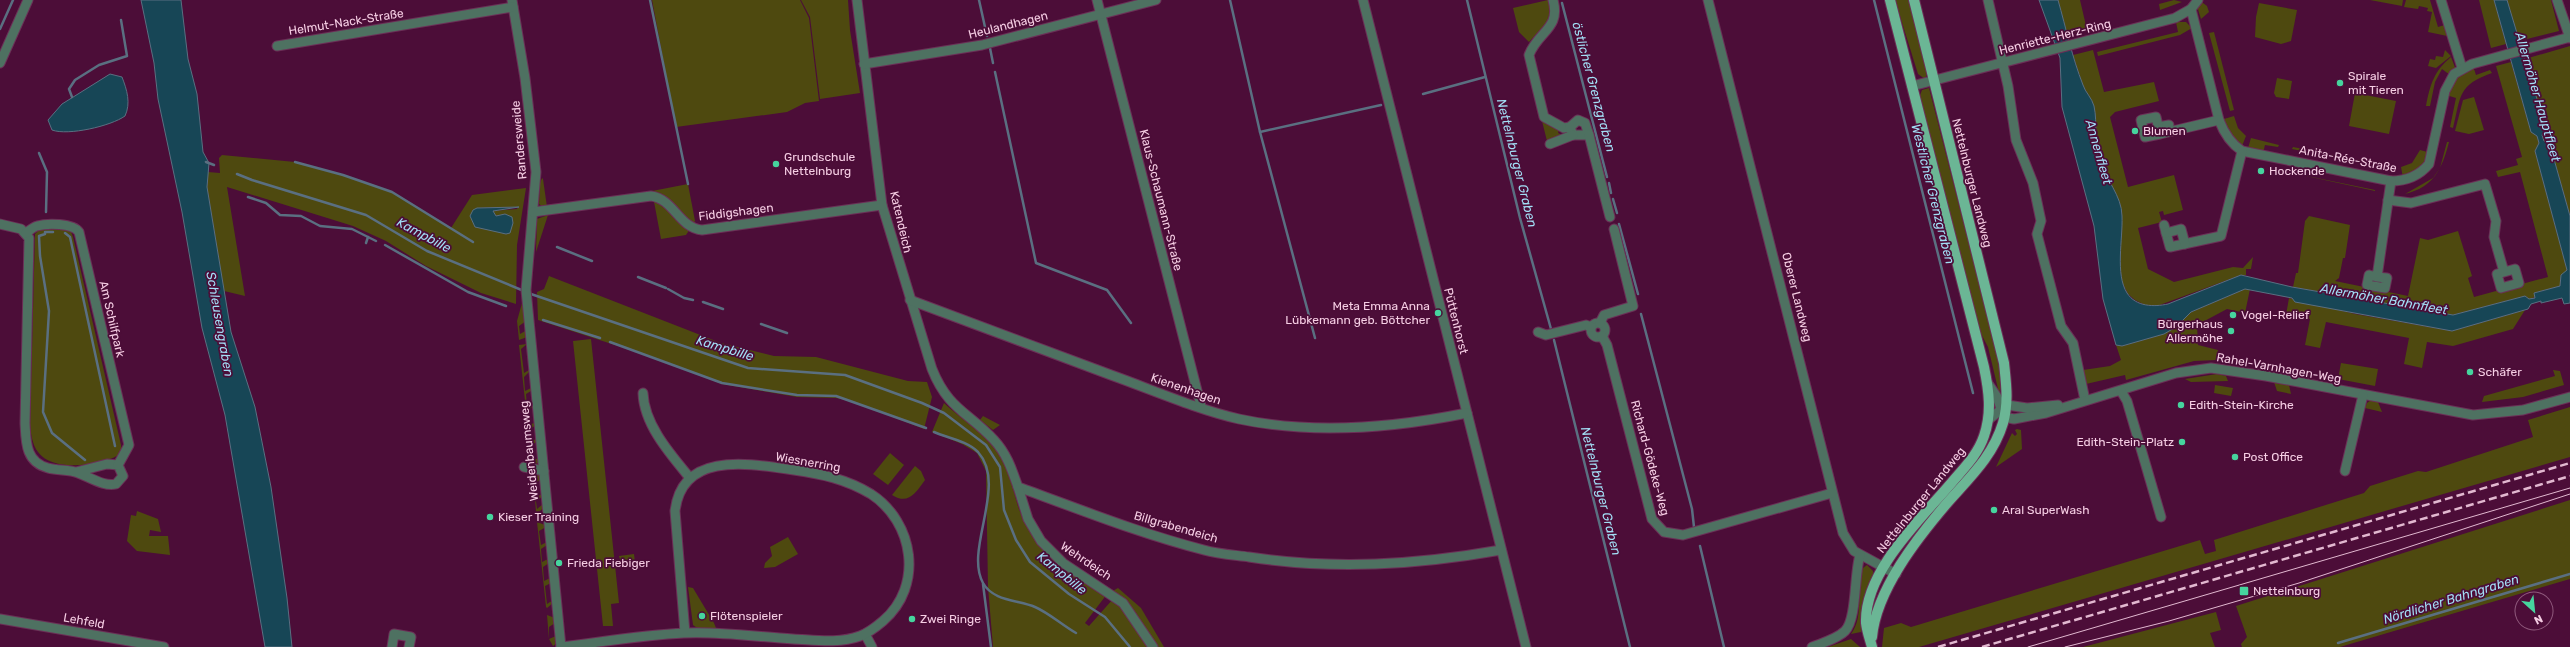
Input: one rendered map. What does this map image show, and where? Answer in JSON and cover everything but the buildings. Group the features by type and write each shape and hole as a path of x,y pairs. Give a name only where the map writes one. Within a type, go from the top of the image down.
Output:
{"main road":[{"name":"Nettelnburger Landweg","path":"1872,645 1866,624 1867,612 1870,594 1883,567 1897,548 1974,457 1984,437 1988,420 1989,402 1986,380 1890,0"},
{"name":"Nettelnburger Landweg","path":"1872,645 1873,626 1881,602 1896,574 1934,520 1991,452 2004,410 2004,363 1914,0"}],"street":[{"path":"0,63 28,0"},
{"name":"Katendeich","path":"857,0 864,64 874,122 882,205 932,369 944,394 994,440 1009,463 1018,487"},
{"name":"Klaus-Schaumann-Straße","path":"1097,0 1201,406"},
{"name":"Heulandhagen","path":"864,64 982,45 1156,0"},
{"name":"Püttenhorst","path":"1363,0 1526,647"},
{"path":"1553,0 1556,11 1555,22 1532,47 1528,55 1544,117 1564,128 1589,135"},
{"name":"Oberer Landweg","path":"1708,0 1844,538 1860,555 1896,574"},
{"path":"1988,0 2002,63 2016,140 2033,183 2041,222 2037,234 2061,326 2073,343 2085,400"},
{"name":"Henriette-Herz-Ring","path":"1912,86 2175,18 2190,10 2198,0"},
{"path":"2441,0 2462,68 2498,56 2570,37 2557,0"},
{"name":"Helmut-Nack-Straße","path":"277,46 513,3"},
{"name":"Randersweide","path":"513,3 525,78 536,172 526,278"},
{"path":"2185,237 2182,229 2166,240 2185,237 2221,236 2224,232 2242,151 2230,141 2219,120 2190,10"},
{"name":"Anita-Rée-Straße","path":"2242,151 2391,181 2412,178 2423,172 2429,164 2445,91 2454,74 2462,68"},
{"path":"2159,130 2156,117 2141,120 2144,140 2170,125"},
{"path":"2159,130 2219,120"},
{"path":"1550,144 1572,131 1574,122 1582,121 1587,126 1610,217"},
{"path":"2371,274 2388,277 2387,289 2366,285 2371,274 2391,181"},
{"path":"2388,200 2411,203 2485,184 2496,221 2494,237 2500,289 2520,283 2515,268 2499,272"},
{"name":"Fiddigshagen","path":"533,212 651,196 666,202 690,227 702,230 882,205"},
{"path":"0,224 21,229 26,233 29,246 26,445 29,454 47,468 76,472 111,485 121,481 123,476 118,465 107,464 76,472"},
{"name":"Am Schilfpark","path":"26,233 37,226 70,226 79,232 129,445 118,465"},
{"path":"1538,332 1546,335 1586,325 1595,325 1604,315 1633,306 1614,229"},
{"name":"Weidenbaumsweg","path":"526,278 561,647"},
{"name":"Kienenhagen","path":"910,300 1240,419 1331,428 1420,422 1467,413"},
{"name":"Richard-Gödeke-Weg","path":"1595,325 1605,327 1602,336 1608,345 1652,519 1664,532 1683,535 1832,493"},
{"name":"Rahel-Varnhagen-Weg","path":"2004,410 2020,418 2121,391 2176,373 2211,368 2363,394 2473,415 2523,410 2570,397"},
{"path":"1986,380 2004,410 1988,420"},
{"path":"2121,391 2129,409 2161,517"},
{"path":"643,393 647,416 674,459 690,478"},
{"path":"2345,471 2363,394"},
{"name":"Rahel-Varnhagen-Weg","path":"2004,410 2075,403"},
{"name":"Wiesnerring","path":"561,647 685,632 835,641 865,634 888,617 905,591 911,568 907,545 899,523 876,499 843,479 827,474 784,468 725,464 705,468 690,478 681,492 675,511 685,632"},
{"path":"524,467 544,471"},
{"name":"Billgrabendeich","path":"1018,487 1117,523 1204,550 1284,562 1362,566 1440,561 1501,550"},
{"name":"Wehrdeich","path":"1018,487 1028,519 1041,541 1063,562 1123,602 1153,647"},
{"path":"1812,647 1837,637 1846,631 1850,623 1853,610 1855,576 1860,555"},
{"name":"Lehfeld","path":"0,619 164,647"},
{"path":"392,647 394,634 411,637 409,647"},
{"path":"865,634 872,647"}],"shaded area":[{"path":"652,0 800,0 809,18 819,101 805,103 787,112 676,127"},
{"path":"801,0 848,0 850,30 860,93 820,99 810,17"},
{"path":"1548,0 1548,19 1529,42 1519,32 1513,8"},
{"path":"1895,0 1911,0 1927,74 1925,79 1918,74"},
{"path":"2058,0 2080,0 2087,30 2067,35"},
{"path":"2174,0 2182,2 2160,10 2159,4"},
{"path":"2199,0 2207,6 2209,12 2201,19 2197,6"},
{"path":"2370,0 2403,0 2402,6"},
{"path":"2406,0 2430,0 2438,27 2448,24 2452,37 2428,32 2432,12 2427,11 2428,8 2419,6 2418,9 2404,7"},
{"path":"2479,0 2494,0 2506,44 2491,48"},
{"path":"2507,0 2551,0 2559,31 2519,41"},
{"path":"2259,3 2297,10 2291,41 2281,44 2255,37 2256,17"},
{"path":"2176,22 2186,22 2192,28 2180,35 2098,56 2097,52 2178,32"},
{"path":"2214,32 2234,110 2230,111 2209,33"},
{"path":"2570,46 2570,216 2550,145 2544,141 2542,135 2546,129 2525,59"},
{"path":"2093,50 2104,92 2154,82 2159,101 2115,112 2110,117 2128,187 2174,175 2183,210 2164,215 2163,211 2159,212 2162,222 2138,228 2148,269 2174,282 2233,267 2243,268 2253,257 2251,269 2246,269 2246,275 2241,275 2157,306 2145,305 2135,300 2128,294 2122,282 2120,266 2122,215 2120,204 2099,159 2093,104 2083,86 2073,55"},
{"path":"2445,50 2451,56 2436,68 2428,66 2430,59 2435,60 2436,56 2443,57"},
{"path":"2451,57 2456,70 2450,75 2442,69 2435,82 2430,106 2426,106 2429,91 2437,73 2445,62"},
{"path":"2511,62 2531,132 2537,136 2539,143 2535,151 2567,270 2560,280 2560,286 2534,293 2535,297 2529,299 2525,296 2453,315 2293,287 2296,273 2298,273 2305,221 2309,216 2350,225 2345,258 2343,258 2339,278 2335,281 2408,296 2420,238 2428,240 2458,231 2472,276 2468,278 2474,297 2548,277 2520,172 2498,177 2496,171 2518,165 2516,159 2522,157 2496,66"},
{"path":"2473,66 2476,75 2490,70 2492,73 2481,77 2467,87 2460,99 2453,128 2450,127 2456,98 2446,95 2454,78"},
{"path":"2277,78 2292,81 2289,99 2276,97 2274,93"},
{"path":"1929,88 1999,362 2002,385 1999,393 1988,347 1978,328 1919,98 1922,90"},
{"path":"2355,93 2396,101 2389,134 2349,126"},
{"path":"2474,97 2484,130 2469,134 2455,131 2463,100"},
{"path":"2234,116 2238,128 2246,136 2242,146 2233,139 2224,119"},
{"path":"1542,121 1559,130 1558,133 1564,136 1547,141"},
{"path":"2251,138 2279,145 2278,147 2265,145 2263,153 2248,148"},
{"path":"2447,142 2449,142 2443,161 2440,167"},
{"path":"2293,147 2386,165 2386,168 2292,149"},
{"path":"2420,150 2431,153 2428,163 2403,178 2401,167 2412,163"},
{"path":"222,155 295,162 343,175 392,192 451,228 472,195 526,188 517,245 516,304 481,293 426,266 386,241 353,226 227,187 245,296 224,291 207,187 208,172 220,173 219,158","holes":["518,207 517,209 493,211 496,216 505,214 506,234 474,224 477,208"]},
{"path":"2439,169 2435,176 2430,182 2415,191 2405,194 2433,178"},
{"path":"2288,172 2375,190 2375,191"},
{"path":"542,178 547,207 543,207 539,204 540,183"},
{"path":"688,184 695,221 686,235 661,239 652,191"},
{"path":"548,215 536,252 537,219"},
{"path":"40,229 70,229 73,237 121,445 122,453 114,458 91,464 66,465 45,459 34,446 30,425 35,234"},
{"path":"549,276 721,343 774,356 816,357 908,381 927,382 932,397 924,429 854,402 836,398 797,397 722,384 664,361 538,320 537,292 544,289"},
{"path":"2245,289 2250,289 2245,313 2227,309 2197,325 2198,345 2218,350 2217,360 2194,361 2126,380 2125,375 2086,384 2083,370 2110,366 2121,360 2116,345 2122,346 2164,334 2176,327 2191,312"},
{"path":"2289,298 2355,314 2452,331 2525,310 2513,329 2453,346 2427,342 2422,368 2404,364 2409,338 2326,322 2320,348 2305,345 2310,319 2286,315"},
{"path":"522,303 526,321 519,326 520,334 527,330 527,337 519,340 517,321"},
{"path":"591,339 619,603 611,604 613,626 603,626 573,341"},
{"path":"527,344 521,349 524,373 529,370 524,377 525,391 531,388 531,391 526,394 527,407 533,404 533,407 527,410 529,425 534,423 535,426 529,429 530,442 536,439 536,442 531,446 532,461 538,458 539,462 532,466 519,345"},
{"path":"2341,363 2378,369 2375,386 2338,379"},
{"path":"2553,370 2560,371 2564,385 2523,397 2482,402 2484,396 2555,376"},
{"path":"2217,374 2226,376 2228,381 2191,382 2185,379"},
{"path":"2274,382 2289,385 2291,394 2277,391"},
{"path":"2215,385 2233,388 2231,396 2214,393"},
{"path":"2371,400 2378,402 2382,412 2365,408 2367,403"},
{"path":"944,403 981,433 995,447 1006,468 1019,509 1026,525 1044,550 1066,570 1107,594 1085,623 1089,626 1113,599 1125,610 1149,647 993,647 988,587 986,471 977,453 962,444 932,432"},
{"path":"2570,407 2570,457 1919,647 1882,647 1884,628 1901,623 1911,627 2200,540 2205,554 2216,551 2214,540 2364,493 2370,486 2418,471 2426,472 2533,437 2528,420"},
{"path":"983,416 1000,425 993,430 980,420"},
{"path":"2015,430 2021,430 2022,449 1996,467 2012,433 2015,436 2017,434"},
{"path":"890,453 904,465 888,485 873,474"},
{"path":"915,466 921,471 925,480 918,490 911,496 902,499 892,495"},
{"path":"533,472 541,476 541,479 534,484 535,498 542,494 542,497 536,501 537,509 543,504 544,508 537,513 536,512"},
{"path":"2570,500 2570,579 2529,591 2514,591 2514,596 2340,647 2242,647 2241,644 2247,637 2236,606"},
{"path":"137,511 158,519 161,532 150,530 149,536 168,536 170,555 137,551 127,541 131,515 136,516"},
{"path":"537,522 545,525 546,527 539,531 541,545 547,542 547,545 541,549 542,562 548,559 549,563 543,567 544,581 550,578 551,583 545,586 547,604 553,600 553,603 547,608 546,607"},
{"path":"788,537 798,554 775,567 764,568 765,563 772,556 770,547"},
{"path":"634,554 635,562 631,566 622,567 619,556"},
{"path":"1867,565 1873,571 1873,575 1863,604 1861,632 1851,634 1858,619 1861,576 1863,568"},
{"path":"688,587 693,588 716,628 704,630 693,625"},
{"path":"1118,588 1141,608 1164,647 1153,647 1111,592"},
{"path":"2216,612 2221,630 2210,633 2215,647 2083,647"},
{"path":"547,615 555,618 555,623 549,627 549,639"},
{"path":"556,636 557,643 553,646 549,639"},
{"path":"1851,639 1860,647 1828,647"}],"water":[{"name":"Schleusengraben","path":"141,0 181,0 188,59 197,94 203,152 209,163 207,187 231,332 255,407 271,487 287,598 292,647 265,647 225,415 202,328 182,212 158,99 154,63"},
{"path":"2039,0 2058,0 2079,74 2084,88 2094,106 2097,154 2116,194 2121,209 2121,276 2123,285 2131,298 2140,303 2151,306 2168,304 2241,275 2292,287 2453,315 2525,296 2529,299 2535,298 2534,293 2560,286 2561,275 2567,270 2535,151 2539,143 2537,136 2531,132 2494,0 2507,0 2546,129 2542,135 2544,141 2550,145 2570,216 2570,303 2564,304 2562,298 2541,303 2541,301 2531,304 2528,309 2452,331 2295,302 2292,298 2245,289 2191,312 2176,327 2164,334 2122,346 2116,345 2103,299 2094,226 2062,107 2060,58"},
{"path":"110,74 122,77 124,82 128,101 125,116 110,123 89,129 68,132 52,130 48,120 62,104"},
{"path":"519,207 493,211 496,216 505,214 512,217 513,223 510,233 506,234 475,227 470,216 473,210 477,208"}],"waterway":[{"path":"0,29 13,0"},
{"path":"650,0 688,184"},
{"path":"979,0 987,36"},
{"path":"1230,0 1260,132"},
{"name":"Nettelnburger Graben","path":"1467,0 1520,218 1551,329"},
{"name":"Westlicher Grenzgraben","path":"1874,0 1973,393"},
{"name":"östlicher Grenzgraben","path":"1562,3 1607,177"},
{"path":"72,97 69,89 75,80 99,65 127,56 121,20"},
{"path":"990,48 993,63"},
{"path":"995,72 1036,263 1107,290 1131,323"},
{"path":"1423,94 1485,77"},
{"path":"1315,338 1260,132 1381,105"},
{"path":"39,153 47,172 46,212"},
{"name":"Kampbille","path":"206,162 214,165"},
{"path":"295,162 343,175 392,192 473,242"},
{"name":"Kampbille","path":"237,174 366,215 427,251 524,291"},
{"name":"östlicher Grenzgraben","path":"1609,183 1611,193"},
{"path":"248,197 266,203 280,215 301,216 320,226 352,229 376,241"},
{"name":"östlicher Grenzgraben","path":"1613,199 1617,213"},
{"path":"1619,224 1638,294"},
{"path":"53,232 45,232 45,234 39,236 40,256 49,311 43,412 52,433 85,460"},
{"path":"65,233 70,237 115,446"},
{"path":"366,243 368,237"},
{"path":"385,245 468,292 506,306"},
{"path":"557,247 592,261"},
{"path":"638,277 666,288"},
{"path":"668,289 684,298 693,300"},
{"name":"Kampbille","path":"528,293 748,368 845,375 922,403 944,413 986,445 1000,467 1004,510 1016,540 1030,562 1069,594 1105,617 1130,647"},
{"path":"703,302 723,309"},
{"path":"1641,314 1692,509 1694,527"},
{"path":"543,320 600,338"},
{"path":"761,324 787,333"},
{"name":"Nettelnburger Graben","path":"1554,340 1630,647"},
{"path":"610,342 722,383 797,395 836,396 926,428"},
{"path":"934,432 963,442 974,448 986,466 989,482 988,499 978,553 979,569 983,583 987,589 999,597 1035,607 1076,633"},
{"path":"1700,546 1724,647"},
{"name":"Nördlicher Bahngraben","path":"2338,643 2570,574"},
{"path":"983,584 991,647"}],"tram line":[{"path":"2028,647 2570,488"},
{"path":"2065,647 2169,621 2299,583 2570,494"}],"railway":[{"path":"1938,647 2570,463"},
{"path":"1982,647 2570,476"}],"place":[{"name":"Spirale mit Tieren","path":"2340,83"},
{"name":"Blumen","path":"2135,131"},
{"name":"Grundschule Nettelnburg","path":"776,164"},
{"name":"Hockende","path":"2261,171"},
{"name":"Meta Emma Anna Lübkemann geb. Böttcher","path":"1438,313"},
{"name":"Vogel-Relief","path":"2233,315"},
{"name":"Bürgerhaus Allermöhe","path":"2231,331"},
{"name":"Schäfer","path":"2470,372"},
{"name":"Edith-Stein-Kirche","path":"2181,405"},
{"name":"Edith-Stein-Platz","path":"2182,442"},
{"name":"Post Office","path":"2235,457"},
{"name":"Aral SuperWash","path":"1994,510"},
{"name":"Kieser Training","path":"490,517"},
{"name":"Frieda Fiebiger","path":"559,563"},
{"name":"Nettelnburg","path":"2244,591"},
{"name":"Flötenspieler","path":"702,616"},
{"name":"Zwei Ringe","path":"912,619"}],"water label":[{"name":"Allermöher Hauptfleet","path":"2538,97"},
{"name":"Annenfleet","path":"2099,152"},
{"name":"Allermöher Bahnfleet","path":"2384,299"}]}
